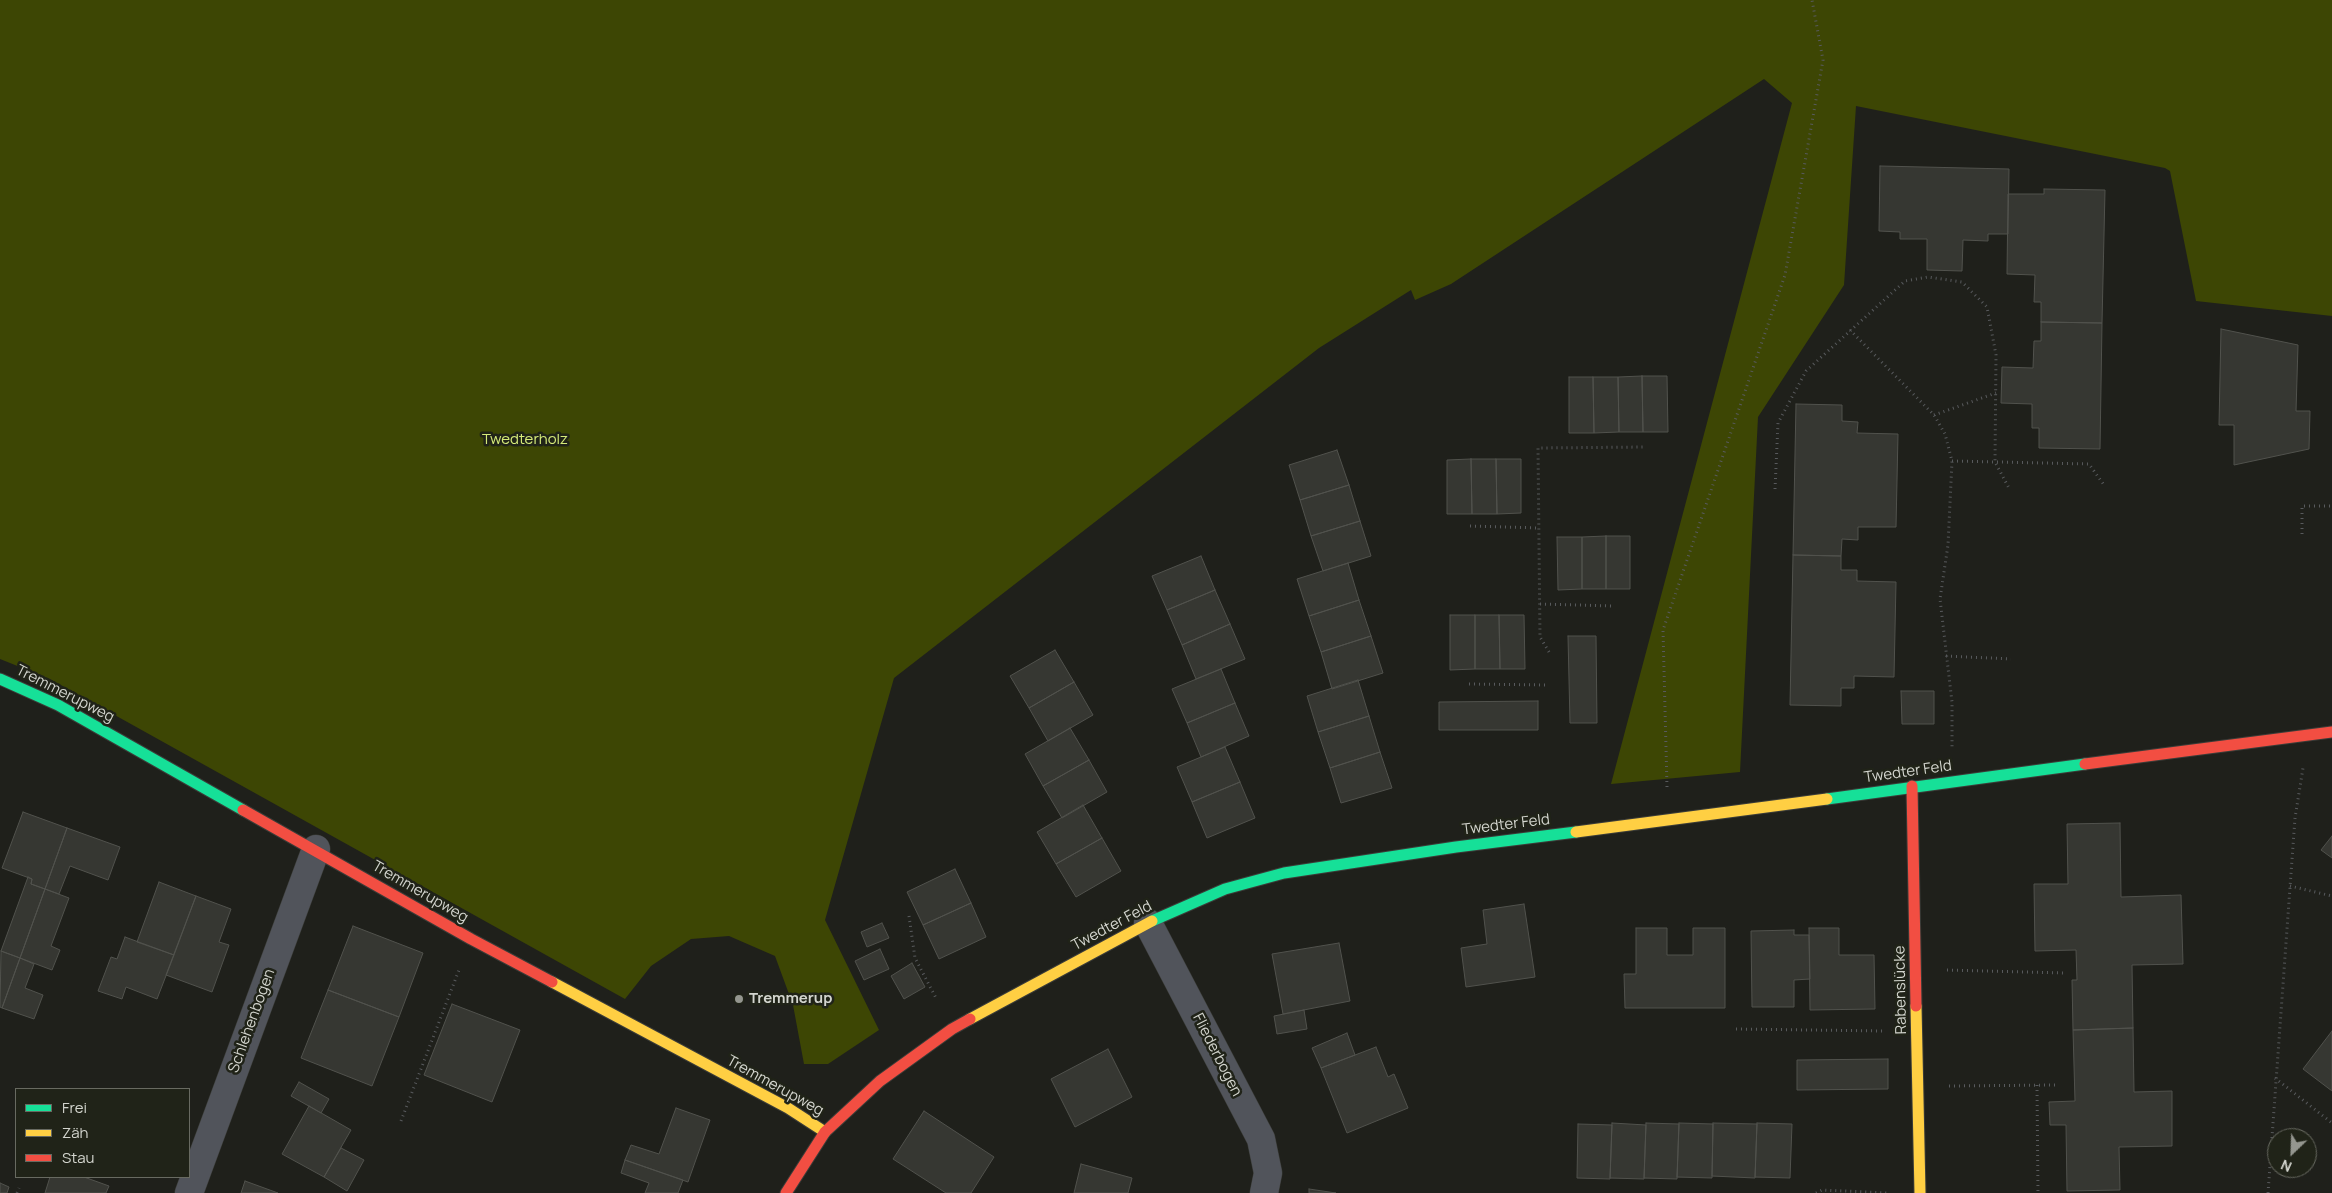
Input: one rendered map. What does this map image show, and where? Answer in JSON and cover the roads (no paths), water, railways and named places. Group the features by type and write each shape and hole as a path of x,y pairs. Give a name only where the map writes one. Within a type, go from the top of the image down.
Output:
{"street":[{"name":"Tremmerupweg","path":"0,678 58,704 472,939 788,1108 824,1132"},
{"name":"Twedter Feld","path":"786,1193 824,1132 880,1081 952,1029 1148,923 1225,889 1284,873 1456,846 1668,820 1912,786 2332,732"},
{"name":"Rabenslücke","path":"1912,786 1920,1193"},
{"name":"Schlehenbogen","path":"189,1193 316,849"},
{"name":"Fliederbogen","path":"1148,923 1261,1139 1268,1173 1264,1193"}],"place":[{"name":"Tremmerup","path":"739,999"}],"park label":[{"name":"Twedterholz","path":"525,440"}]}
